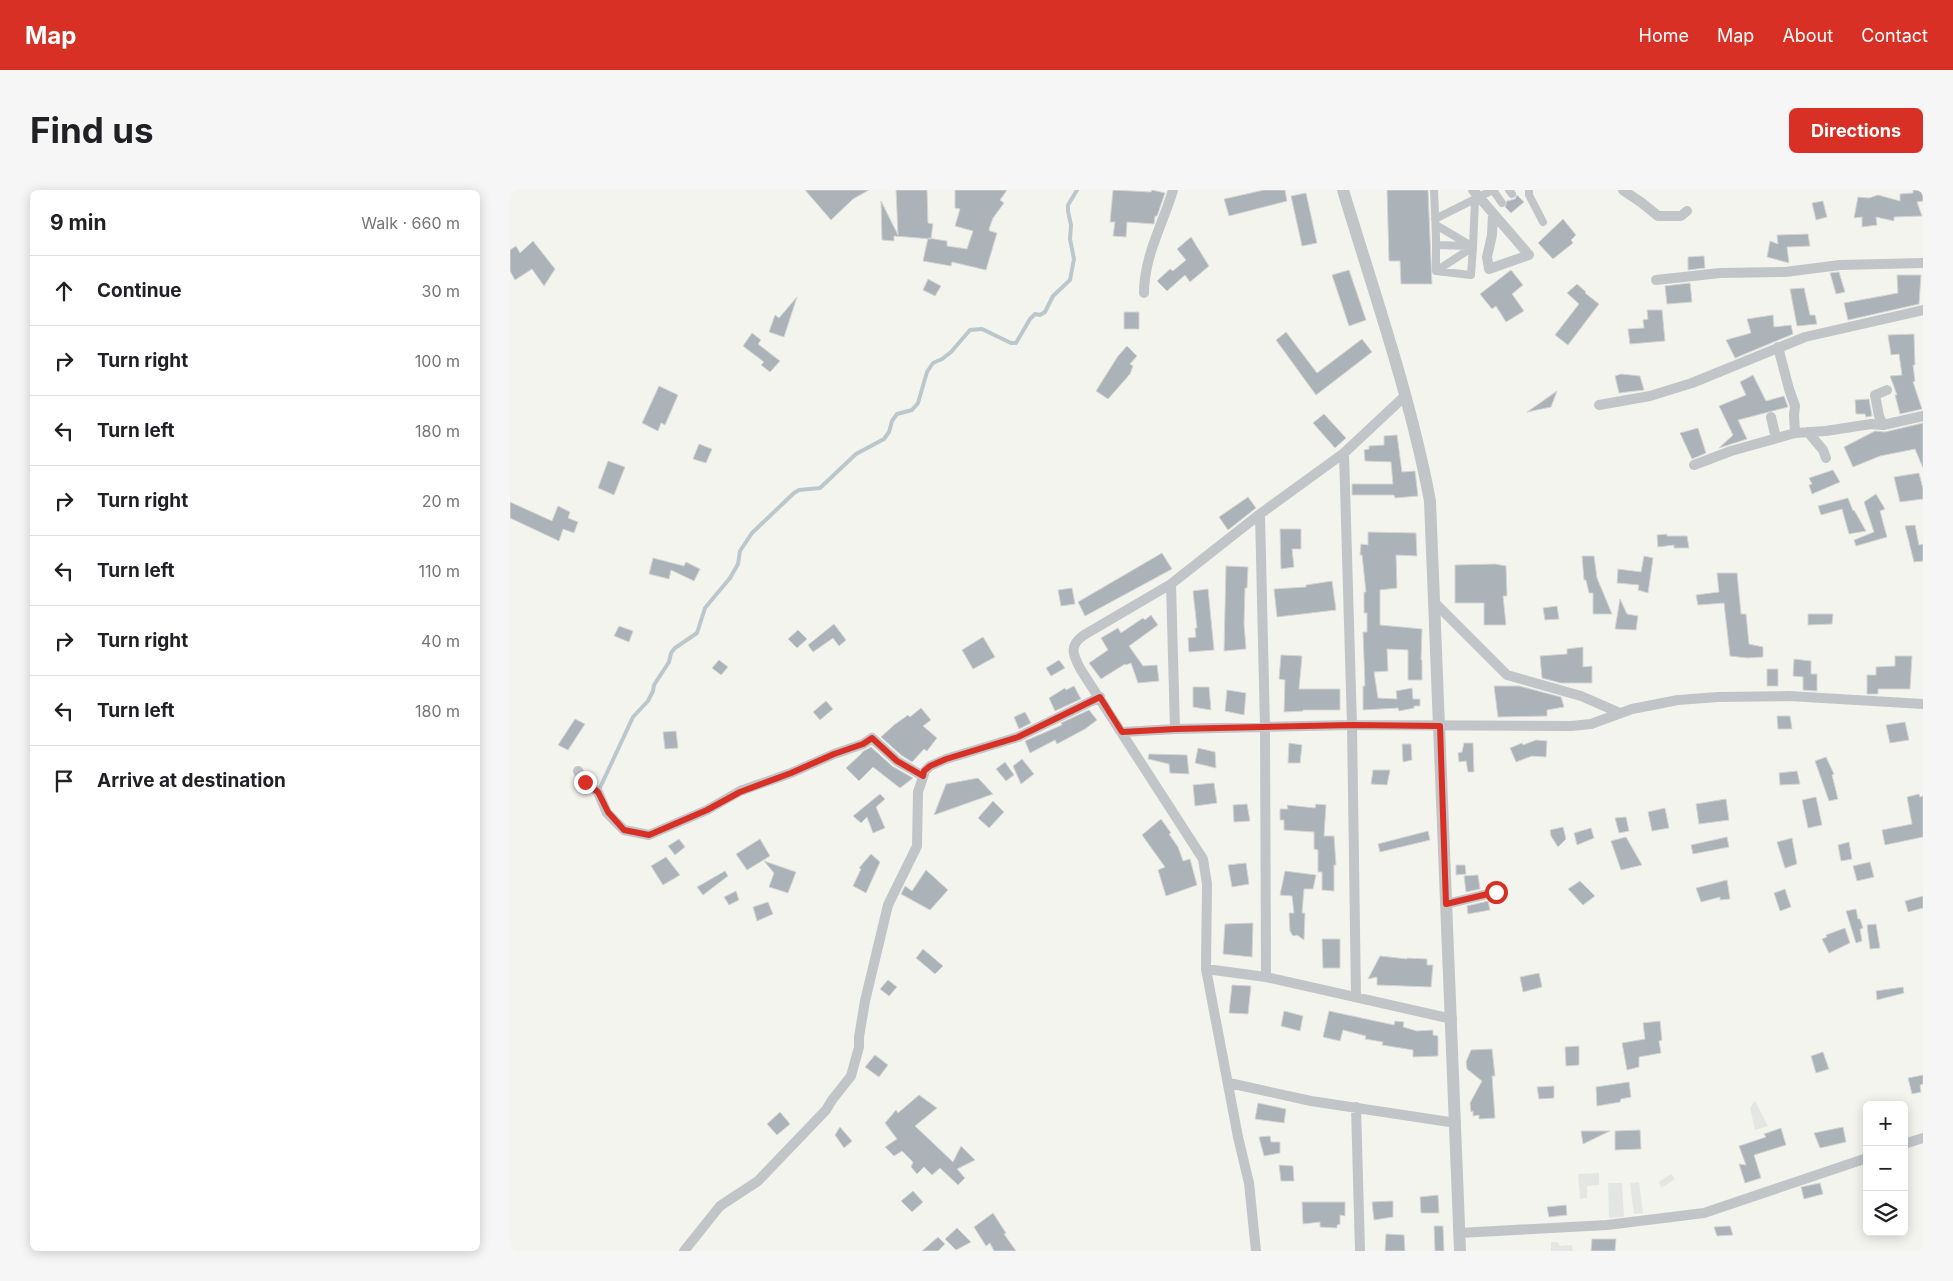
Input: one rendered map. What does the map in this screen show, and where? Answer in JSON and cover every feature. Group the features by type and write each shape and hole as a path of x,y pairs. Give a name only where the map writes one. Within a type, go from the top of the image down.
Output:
{"street":[{"path":"1144,293 1144,282 1150,253 1173,190"},
{"path":"1343,190 1406,395 1422,455 1430,501 1460,1251"},
{"path":"1434,190 1436,271"},
{"path":"1436,222 1476,196 1493,190 1502,203"},
{"path":"1529,190 1543,222"},
{"path":"1623,190 1658,216 1681,216 1687,211"},
{"path":"1476,196 1493,214 1529,255 1489,269 1486,257 1492,235 1493,214"},
{"path":"1436,271 1471,275 1476,196"},
{"path":"1436,222 1473,247"},
{"path":"1436,245 1473,247"},
{"path":"1436,271 1473,247"},
{"path":"1656,280 1720,273 1785,272 1840,265 1923,263"},
{"path":"1599,405 1650,396 1692,383 1805,337 1923,310"},
{"path":"1778,347 1789,390 1796,406 1794,415 1795,433"},
{"path":"1883,425 1879,416 1875,395 1887,390"},
{"path":"1256,1251 1250,1182 1238,1137 1206,969 1207,884 1203,859 1072,655 1074,645 1078,639 1170,584 1260,514 1344,453 1406,395"},
{"path":"1694,466 1731,451 1795,433 1839,430 1871,424 1883,425 1923,416"},
{"path":"1771,417 1776,438"},
{"path":"1808,432 1823,450 1826,458"},
{"path":"1344,453 1352,725 1356,997"},
{"path":"1260,514 1265,728 1266,978"},
{"path":"1170,584 1175,729"},
{"path":"1435,603 1507,675 1581,696 1620,713"},
{"path":"1122,732 1352,725 1571,726 1590,724 1632,709 1678,700 1718,697 1789,696 1923,704"},
{"path":"684,1251 720,1206 758,1181 826,1110 850,1076 859,1047 865,1001 888,905 917,846 918,792 924,771 930,766 946,759 1018,737 1100,697"},
{"path":"578,771 585,782 598,792 608,812 624,830 649,835 707,810 740,792 863,744 872,738 897,761 923,776"},
{"path":"1446,904 1496,892"},
{"path":"1206,969 1266,978 1452,1019"},
{"path":"1229,1083 1311,1101 1456,1123"},
{"path":"1356,1107 1360,1251"},
{"path":"1908,1143 1923,1138"},
{"path":"1459,1233 1607,1225 1704,1213 1863,1159"}],"shaded area":[{"path":"1755,1101 1768,1126 1755,1130 1750,1108"},
{"path":"1599,1173 1599,1185 1587,1186 1587,1198 1580,1199 1578,1174"},
{"path":"1671,1174 1675,1179 1661,1188 1659,1182"},
{"path":"1639,1182 1643,1213 1634,1214 1630,1183"},
{"path":"1608,1183 1622,1183 1624,1217 1609,1218"},
{"path":"1551,1242 1558,1242 1560,1246 1572,1245 1573,1251 1551,1251"}],"building":[{"path":"805,190 869,190 853,199 831,220"},
{"path":"896,190 927,190 928,223 933,224 931,239 894,236 894,241 882,240 881,201 898,235"},
{"path":"955,190 1007,190 1000,200 1004,203 993,218 989,229 997,233 986,270 952,262 951,266 923,261 928,238 947,241 947,246 967,249 973,231 955,226 960,209 955,208"},
{"path":"1113,190 1151,192 1152,190 1165,193 1157,216 1155,216 1154,224 1127,222 1126,237 1113,236 1115,222 1110,222"},
{"path":"1264,190 1285,190 1287,201 1229,216 1224,199"},
{"path":"1387,190 1428,190 1432,284 1401,284 1400,261 1389,261"},
{"path":"1913,190 1923,190 1923,201 1917,202 1922,216 1894,217 1894,221 1876,217 1877,225 1862,227 1862,217 1854,218 1858,197 1869,198 1878,195 1900,201 1900,194 1913,193"},
{"path":"1306,193 1317,243 1302,246 1291,196"},
{"path":"1517,195 1524,202 1511,213 1505,207 1507,201 1515,199"},
{"path":"1823,201 1827,217 1816,220 1812,203"},
{"path":"1563,219 1576,235 1571,240 1573,243 1553,259 1538,243"},
{"path":"1808,234 1810,246 1787,247 1789,263 1767,257 1770,241 1778,244 1777,235"},
{"path":"1191,237 1209,266 1190,282 1185,275 1167,291 1157,281 1170,269 1173,271 1186,260 1177,249"},
{"path":"533,241 555,269 544,286 532,269 515,280 510,271 510,250 516,246 520,253"},
{"path":"1704,256 1705,268 1688,270 1688,257"},
{"path":"1349,270 1366,320 1349,326 1332,275"},
{"path":"1511,270 1523,285 1512,294 1524,311 1506,322 1496,306 1492,309 1480,294"},
{"path":"1839,272 1845,292 1836,294 1830,273"},
{"path":"1897,275 1921,275 1919,304 1848,320 1844,303 1898,293"},
{"path":"928,279 941,286 935,296 923,290"},
{"path":"1690,283 1692,302 1667,304 1665,286"},
{"path":"1577,284 1599,304 1568,345 1555,335 1579,304 1567,293"},
{"path":"1804,288 1810,315 1815,315 1817,324 1797,326 1790,289"},
{"path":"797,297 784,337 769,332 775,315 779,318"},
{"path":"1647,310 1662,310 1665,341 1630,344 1628,329 1644,328 1643,320 1648,319"},
{"path":"1124,312 1139,312 1139,329 1124,329"},
{"path":"1773,315 1774,327 1791,325 1793,334 1735,358 1726,340 1751,333 1747,319"},
{"path":"1286,332 1317,373 1362,339 1372,352 1316,395 1276,340"},
{"path":"752,333 761,340 758,344 780,361 770,372 761,365 764,362 743,346"},
{"path":"1914,334 1915,365 1913,365 1915,381 1913,382 1922,409 1900,414 1895,395 1897,395 1890,376 1902,375 1899,354 1891,355 1888,335"},
{"path":"1127,346 1137,356 1130,364 1133,366 1130,374 1108,399 1096,391 1118,356"},
{"path":"1621,374 1640,376 1644,390 1619,393 1615,376"},
{"path":"1753,375 1766,401 1784,396 1788,407 1738,420 1747,439 1719,448 1733,435 1719,406 1746,395 1740,382"},
{"path":"659,386 678,395 665,425 661,423 658,431 642,423"},
{"path":"1557,391 1551,407 1527,412"},
{"path":"1869,399 1872,416 1866,417 1865,414 1856,414 1855,400"},
{"path":"1324,414 1346,438 1335,448 1313,423"},
{"path":"1923,423 1923,468 1915,449 1880,456 1853,467 1844,447 1875,431 1885,432"},
{"path":"1698,428 1706,453 1692,459 1680,433"},
{"path":"1397,435 1402,472 1415,471 1418,496 1395,498 1394,495 1352,495 1352,484 1393,484 1391,462 1365,461 1364,450 1369,449 1369,446 1384,445 1384,436"},
{"path":"699,444 712,449 706,463 693,459"},
{"path":"608,461 625,467 614,495 598,488"},
{"path":"1833,470 1840,482 1812,494 1809,485 1812,484 1809,478"},
{"path":"1919,473 1923,489 1923,499 1900,502 1894,477"},
{"path":"1876,494 1885,509 1880,511 1887,537 1856,546 1854,540 1874,532 1864,502"},
{"path":"1248,497 1256,508 1228,530 1219,517"},
{"path":"1848,498 1853,511 1866,531 1849,534 1842,509 1821,515 1818,506"},
{"path":"510,502 552,521 558,506 570,512 568,518 578,522 574,533 563,529 559,541 510,518"},
{"path":"1915,525 1919,545 1923,544 1923,561 1914,562 1905,526"},
{"path":"1280,529 1301,529 1301,549 1292,549 1294,567 1281,569"},
{"path":"1368,532 1416,533 1417,556 1396,555 1397,588 1380,590 1380,625 1422,629 1422,680 1408,680 1408,650 1387,649 1388,671 1374,672 1378,698 1397,699 1396,691 1412,688 1413,699 1420,699 1420,706 1414,706 1414,708 1399,711 1398,708 1363,710 1363,686 1365,686 1363,632 1367,632 1367,613 1364,613 1364,592 1366,592 1362,555 1360,555 1361,544 1368,545"},
{"path":"1667,534 1667,536 1687,536 1689,548 1674,548 1674,545 1658,547 1657,535"},
{"path":"1162,553 1172,569 1085,616 1078,602"},
{"path":"1582,556 1594,556 1597,578 1612,614 1593,614 1593,593 1589,593 1586,580 1584,580"},
{"path":"1644,556 1653,558 1648,593 1638,590 1639,585 1617,583 1618,569 1641,572"},
{"path":"653,558 684,566 686,562 700,569 694,581 671,570 669,579 649,574"},
{"path":"1495,564 1506,566 1507,596 1503,596 1506,625 1484,625 1484,603 1455,603 1455,565"},
{"path":"1226,566 1248,567 1247,588 1245,588 1244,624 1246,649 1224,651"},
{"path":"1717,573 1737,573 1741,614 1746,614 1749,644 1763,647 1763,657 1730,656 1724,603 1698,605 1696,595 1719,592"},
{"path":"1332,581 1336,610 1277,617 1274,589 1306,587 1306,585"},
{"path":"1072,588 1075,604 1061,606 1058,590"},
{"path":"1208,589 1214,650 1189,652 1188,638 1196,637 1195,628 1197,628 1193,591"},
{"path":"1620,599 1627,614 1638,616 1636,630 1615,629"},
{"path":"1557,606 1559,619 1545,620 1543,608"},
{"path":"1808,614 1833,614 1832,624 1808,625"},
{"path":"1151,615 1158,625 1129,646 1143,666 1157,665 1159,681 1138,683 1131,663 1125,664 1101,679 1089,663 1108,650 1101,638 1118,628 1121,633 1143,618 1145,620"},
{"path":"834,624 846,640 839,646 833,638 813,652 808,645"},
{"path":"619,626 633,631 629,642 614,636"},
{"path":"798,630 807,639 797,648 788,639"},
{"path":"983,637 995,657 973,669 962,650"},
{"path":"1583,647 1583,667 1592,666 1592,683 1561,683 1542,678 1540,656 1567,654 1567,649"},
{"path":"1281,655 1302,656 1299,689 1340,689 1340,710 1284,712 1285,680 1279,679"},
{"path":"1895,656 1912,656 1910,689 1878,689 1878,694 1867,694 1867,675 1876,675 1876,667 1895,666"},
{"path":"1794,659 1811,661 1811,674 1817,674 1817,691 1803,690 1803,677 1793,676"},
{"path":"719,660 728,667 721,675 712,668"},
{"path":"1059,660 1065,668 1051,676 1046,668"},
{"path":"1767,669 1778,669 1778,686 1767,686"},
{"path":"1074,686 1081,699 1055,711 1049,698 1065,688 1066,690"},
{"path":"1494,686 1519,686 1561,697 1564,707 1547,710 1547,716 1498,717"},
{"path":"1193,687 1209,687 1211,710 1193,707"},
{"path":"1227,690 1246,693 1244,715 1225,711"},
{"path":"826,701 833,709 820,720 813,712"},
{"path":"921,708 931,720 923,726 937,738 927,751 924,749 912,762 881,737 894,725 908,715 910,717"},
{"path":"1089,710 1097,720 1085,729 1057,744 1055,740 1030,753 1025,741 1062,725 1061,723"},
{"path":"1025,712 1031,723 1019,729 1014,717"},
{"path":"1777,716 1790,716 1792,729 1778,729"},
{"path":"575,719 585,724 568,750 558,745"},
{"path":"1905,722 1909,740 1890,743 1886,725"},
{"path":"676,731 678,748 665,749 663,732"},
{"path":"1536,740 1547,741 1546,757 1532,756 1516,762 1510,748"},
{"path":"1289,743 1302,745 1300,763 1288,763"},
{"path":"1464,743 1473,743 1474,772 1468,772 1466,761 1459,762 1458,753 1462,752"},
{"path":"1402,744 1411,744 1412,760 1403,762"},
{"path":"871,747 892,766 913,778 900,788 873,767 859,781 846,768 862,752"},
{"path":"1198,748 1215,752 1216,768 1195,763"},
{"path":"1149,754 1187,755 1189,774 1170,773 1169,764 1148,759"},
{"path":"1826,757 1834,774 1832,775 1838,799 1829,801 1815,761"},
{"path":"1022,759 1034,774 1021,784 1013,766"},
{"path":"1005,762 1014,775 1006,781 996,769"},
{"path":"1373,770 1390,770 1387,785 1371,784"},
{"path":"1797,771 1800,784 1780,785 1779,773"},
{"path":"978,778 993,794 934,815 946,784"},
{"path":"1214,783 1217,803 1195,806 1193,785"},
{"path":"880,794 885,799 876,807 885,828 873,833 867,817 861,823 853,816"},
{"path":"1919,794 1920,797 1923,796 1923,837 1885,845 1882,830 1912,824 1907,797"},
{"path":"1816,797 1822,825 1808,828 1802,800"},
{"path":"1726,799 1729,820 1699,824 1696,804"},
{"path":"993,801 1004,812 989,828 978,818"},
{"path":"1247,804 1250,821 1234,822 1233,805"},
{"path":"1316,804 1326,805 1324,836 1334,836 1336,865 1334,865 1334,891 1322,890 1322,872 1318,872 1318,850 1314,849 1314,832 1284,830 1284,820 1280,820 1280,809 1288,809 1287,805 1315,808"},
{"path":"1665,808 1669,828 1652,831 1648,812"},
{"path":"1626,817 1629,831 1619,833 1615,818"},
{"path":"1161,819 1171,833 1169,834 1178,847 1183,861 1190,859 1197,885 1166,896 1158,870 1165,867 1142,835"},
{"path":"1563,827 1566,839 1558,847 1551,836 1550,830"},
{"path":"1591,828 1594,838 1577,845 1574,833"},
{"path":"1428,831 1430,840 1380,852 1378,844"},
{"path":"1626,837 1642,865 1621,870 1611,841"},
{"path":"1727,837 1729,847 1693,854 1691,845"},
{"path":"1792,838 1797,864 1785,868 1777,842"},
{"path":"679,839 685,847 675,855 668,846"},
{"path":"760,839 770,856 747,870 736,854"},
{"path":"1849,842 1852,859 1841,861 1838,845"},
{"path":"871,854 880,862 866,893 853,886 861,869 859,868"},
{"path":"666,857 680,875 663,885 651,866"},
{"path":"764,861 796,872 788,893 769,887 774,873"},
{"path":"1870,862 1874,877 1857,881 1853,866"},
{"path":"1246,863 1249,884 1232,887 1228,865"},
{"path":"1456,865 1465,865 1466,874 1456,875"},
{"path":"926,870 948,890 930,910 901,894 905,886 912,891"},
{"path":"725,871 728,876 703,895 697,887"},
{"path":"1285,871 1316,875 1313,889 1304,889 1302,913 1305,913 1304,940 1297,935 1293,936 1290,931 1289,913 1294,913 1292,896 1280,895"},
{"path":"1478,875 1480,889 1466,892 1464,876"},
{"path":"1727,880 1730,899 1720,900 1720,897 1701,902 1696,888"},
{"path":"1580,881 1595,896 1583,905 1568,889"},
{"path":"1785,889 1791,907 1780,911 1774,893"},
{"path":"736,891 739,900 729,905 724,897"},
{"path":"1923,896 1923,908 1908,912 1905,901"},
{"path":"1488,901 1490,910 1468,914 1467,906"},
{"path":"768,902 773,914 757,921 753,907"},
{"path":"1856,909 1858,919 1860,919 1863,928 1860,929 1862,941 1856,943 1846,911"},
{"path":"1253,923 1252,957 1223,954 1225,924"},
{"path":"1876,924 1880,948 1870,949 1867,925"},
{"path":"1845,928 1850,943 1829,953 1822,939 1827,937 1826,935"},
{"path":"1322,939 1340,939 1340,968 1323,968"},
{"path":"923,949 943,966 935,974 916,958"},
{"path":"1380,956 1427,959 1427,965 1433,965 1431,987 1377,985 1377,977 1368,979"},
{"path":"1539,973 1542,987 1523,992 1520,977"},
{"path":"888,980 897,987 889,996 880,989"},
{"path":"1232,985 1251,986 1248,1014 1229,1013"},
{"path":"1903,987 1904,993 1877,1000 1876,991"},
{"path":"1284,1011 1303,1016 1300,1031 1281,1026"},
{"path":"1329,1011 1394,1025 1395,1021 1404,1022 1403,1027 1417,1031 1433,1030 1433,1035 1438,1036 1438,1056 1413,1057 1413,1050 1382,1045 1383,1042 1365,1039 1366,1036 1343,1030 1340,1041 1323,1037"},
{"path":"1660,1021 1662,1040 1659,1041 1661,1053 1639,1057 1639,1067 1627,1070 1622,1043 1645,1039 1643,1023"},
{"path":"1579,1046 1579,1065 1566,1066 1565,1047"},
{"path":"1492,1049 1495,1076 1492,1076 1495,1118 1479,1119 1479,1115 1473,1116 1470,1103 1482,1081 1467,1069 1466,1062 1471,1050"},
{"path":"1823,1052 1829,1069 1816,1073 1811,1056"},
{"path":"875,1055 888,1065 879,1077 865,1067"},
{"path":"1923,1075 1923,1084 1920,1085 1921,1092 1912,1094 1908,1078"},
{"path":"1629,1082 1631,1097 1621,1099 1620,1102 1597,1106 1596,1087"},
{"path":"1554,1086 1554,1098 1539,1099 1537,1087"},
{"path":"919,1095 937,1108 915,1126 953,1162 961,1146 975,1160 957,1169 965,1178 958,1185 940,1168 932,1175 924,1167 917,1174 911,1167 913,1162 902,1151 894,1156 885,1147 897,1139 885,1123 896,1110 898,1113"},
{"path":"1258,1103 1286,1109 1284,1123 1255,1119"},
{"path":"780,1112 790,1124 777,1135 767,1124"},
{"path":"840,1127 852,1141 844,1148 835,1135"},
{"path":"1843,1127 1846,1142 1820,1148 1814,1133"},
{"path":"1781,1128 1786,1145 1754,1155 1761,1178 1745,1183 1739,1164 1746,1165 1739,1146 1766,1137 1764,1134"},
{"path":"1640,1130 1641,1149 1615,1150 1615,1131"},
{"path":"1581,1131 1610,1131 1583,1144"},
{"path":"1270,1136 1271,1142 1280,1142 1280,1153 1264,1156 1259,1137"},
{"path":"1279,1165 1293,1166 1294,1181 1281,1181"},
{"path":"1820,1183 1823,1194 1804,1199 1801,1187"},
{"path":"913,1191 923,1202 912,1212 901,1201"},
{"path":"1438,1195 1439,1213 1421,1213 1420,1197"},
{"path":"1393,1201 1393,1217 1374,1220 1372,1202"},
{"path":"1302,1202 1345,1202 1345,1216 1340,1215 1340,1224 1337,1225 1337,1228 1320,1227 1320,1222 1303,1224"},
{"path":"1566,1205 1567,1215 1549,1217 1547,1207"},
{"path":"993,1213 1016,1251 994,1251 990,1243 986,1246 974,1227"},
{"path":"1434,1226 1443,1226 1444,1251 1435,1251"},
{"path":"1730,1226 1733,1235 1717,1236 1714,1227"},
{"path":"957,1228 971,1242 956,1250 945,1239"},
{"path":"1386,1234 1404,1235 1405,1251 1385,1251"},
{"path":"938,1237 945,1244 938,1251 922,1251"},
{"path":"1592,1239 1616,1239 1615,1251 1591,1251"}],"waterway":[{"path":"598,792 633,717 648,701 654,685 669,662 671,653 675,648 697,633 705,608 730,578 738,564 740,551 752,533 794,493 799,490 820,488 856,454 884,439 897,414 912,410 918,403 927,372 933,363 951,352 970,330 982,329 1011,343 1016,343 1030,319 1035,314 1040,315 1045,312 1053,296 1070,280 1074,259 1070,239 1071,225 1068,205 1077,190"}],"route":[{"path":"585,782 598,792 608,812 624,830 649,835 676,825 740,792 863,744 872,738 897,761 923,776 924,771 930,766 946,759 1018,737 1100,697 1122,732 1352,725 1440,726 1446,904 1496,892"}]}
